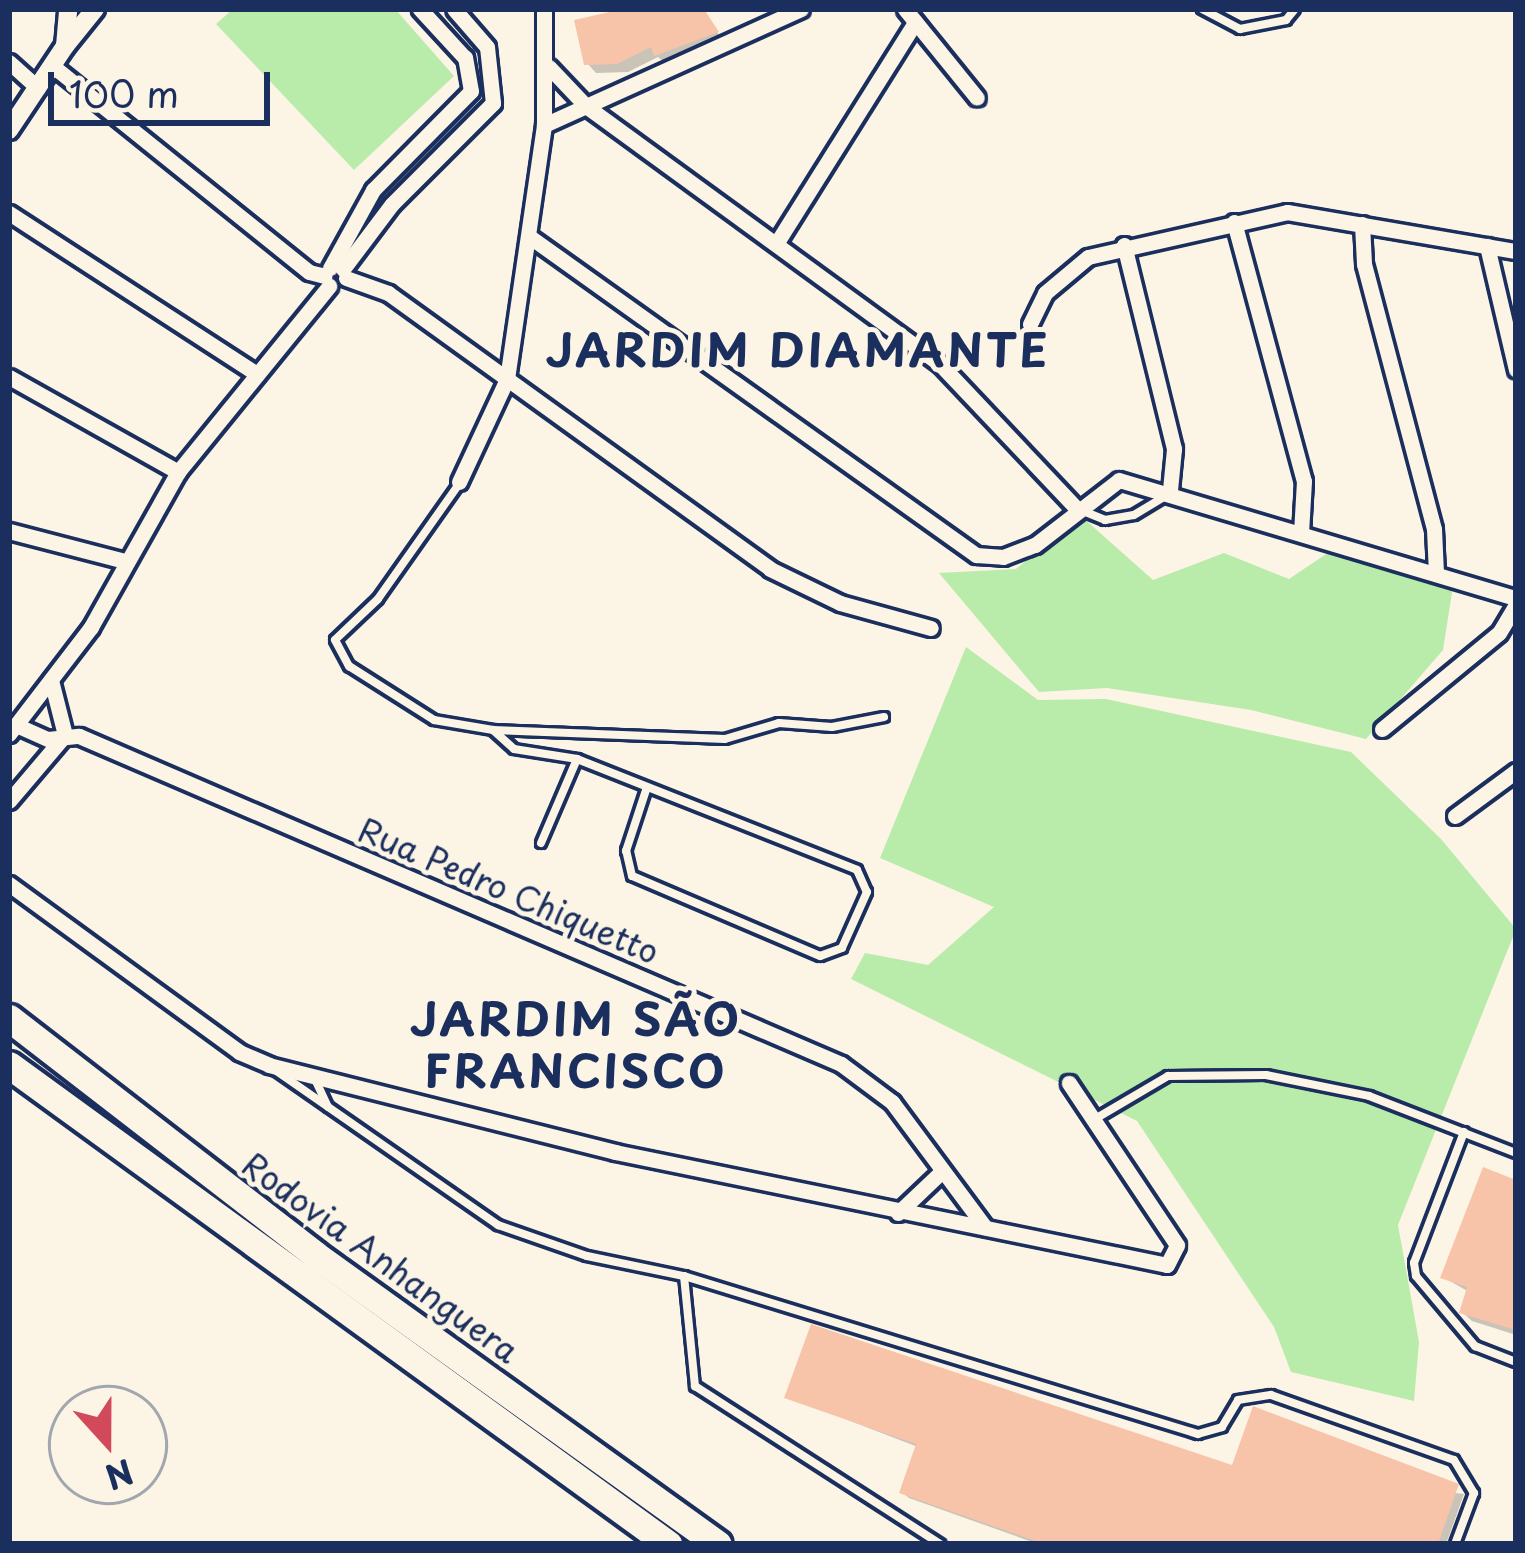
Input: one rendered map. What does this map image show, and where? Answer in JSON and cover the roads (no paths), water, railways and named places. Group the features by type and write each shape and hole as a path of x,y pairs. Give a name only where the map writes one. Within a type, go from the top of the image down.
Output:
{"highway":[{"name":"Rodovia Anhanguera","path":"9,1018 314,1254 718,1544"},
{"name":"Rodovia Anhanguera","path":"9,1065 668,1544"}],"street":[{"path":"65,46 68,9"},
{"path":"9,130 95,9"},
{"path":"335,275 373,190 471,91 465,58 420,9"},
{"path":"12,729 51,680 178,472 383,214 494,103 487,47 454,9"},
{"path":"459,482 508,379 544,125 549,67 544,9"},
{"path":"544,125 801,9"},
{"path":"776,244 910,15 977,98"},
{"path":"9,62 38,88"},
{"path":"54,67 309,272 335,275 388,293 795,584 931,628"},
{"path":"549,67 586,106 939,363 1076,508"},
{"path":"1030,323 1074,265 1124,245 1287,212 1516,251"},
{"path":"9,213 257,374"},
{"path":"1234,222 1304,481 1300,532"},
{"path":"1362,224 1364,264 1434,530 1436,573"},
{"path":"530,237 976,555 1003,557 1035,545 1076,508 1120,480 1170,490 1516,602 1499,633 1382,728"},
{"path":"1124,245 1174,449 1170,490"},
{"path":"1487,246 1516,370"},
{"path":"9,377 178,472"},
{"path":"9,531 125,561"},
{"path":"9,801 65,735 51,680"},
{"name":"Rua Pedro Chiquetto","path":"12,729 48,739 65,735 841,1064 883,1091 985,1227"},
{"path":"1455,816 1516,771"},
{"path":"9,884 206,1029 269,1065 898,1213 985,1227 1161,1267 1173,1262 1177,1245 1070,1083"},
{"path":"898,1213 925,1195 940,1172"},
{"path":"943,1222 962,1212 964,1202"}],"lane":[{"path":"1202,9 1240,29 1286,20 1295,9"},
{"path":"459,482 378,599 335,640 349,666 434,720 494,730 725,740 778,724 832,727 884,717"},
{"path":"1076,508 1105,520 1134,515 1157,507 1170,490"},
{"path":"494,730 534,757 577,759 857,870 867,892 842,948 820,956 632,876 626,851 647,787"},
{"path":"541,843 577,759"},
{"path":"269,1065 336,1118 498,1225 587,1256 684,1276 1198,1434 1222,1427 1238,1400 1271,1395 1454,1460 1474,1493 1455,1544"},
{"path":"1094,1120 1136,1088 1213,1072 1325,1084 1516,1154"},
{"path":"314,1077 336,1118"},
{"path":"1464,1132 1414,1263 1416,1276 1482,1352 1516,1362"},
{"path":"684,1276 695,1386 940,1544"}],"waterway":[{"path":"433,146 486,88"}],"district":[{"name":"JARDIM DIAMANTE","path":"798,349"},
{"name":"JARDIM SÃO FRANCISCO","path":"576,1044"}]}
